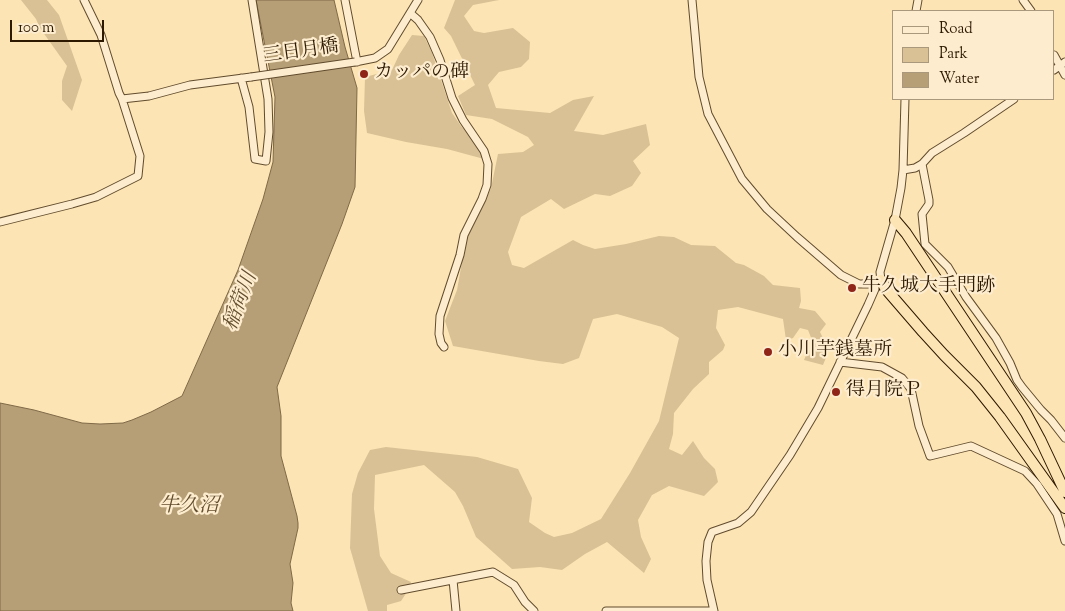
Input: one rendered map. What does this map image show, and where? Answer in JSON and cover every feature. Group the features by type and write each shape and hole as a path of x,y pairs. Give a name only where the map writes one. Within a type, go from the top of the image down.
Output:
{"highway":[{"path":"895,220 1026,413 1065,492"},
{"path":"878,281 944,355 976,387 1000,416 1065,508"}],"street":[{"path":"0,222 96,197 138,176 140,156 100,35 84,0"},
{"path":"241,78 249,107 255,159 266,161 269,132 268,99 252,0"},
{"path":"345,0 356,62"},
{"name":"三日月橋","path":"122,99 149,96 190,85 375,58 388,49 418,0"},
{"path":"692,0 699,77 708,114 742,179 767,209 841,275 859,284 878,281"},
{"path":"410,13 418,20 430,37 440,60 452,98 463,120 484,151 488,164 487,185 464,235 460,255 440,316 439,334 444,347"},
{"path":"1059,66 1065,75"},
{"path":"606,611 714,611 707,580 706,560 708,542 712,532 738,523 752,512 790,455 818,408 875,289 895,220 903,170 906,100"},
{"path":"903,170 915,168 922,164 932,153 1013,100"},
{"path":"922,164 929,200 929,204 922,214 925,244 948,267 966,298 996,338 1017,380 1065,438"},
{"path":"840,362 882,367 902,378 911,389 919,426 930,456 972,446 1025,471 1037,484 1057,514 1065,540"},
{"path":"401,590 493,572 514,585 525,602 534,611"},
{"path":"452,580 456,611"}],"green space":[{"path":"21,0 47,0 59,15 82,80 72,111 62,100 62,81 67,66"},
{"path":"455,0 499,0 473,5 464,16 474,31 484,33 513,28 530,42 529,59 521,67 499,72 488,85 496,108 550,113 573,100 594,96 574,131 603,135 646,124 650,145 633,161 641,173 632,186 610,196 595,194 564,209 551,199 521,217 508,252 512,265 524,268 573,240 595,249 659,236 674,237 691,245 715,246 736,263 744,265 764,276 773,285 800,288 801,301 799,308 815,311 826,324 820,332 829,350 823,365 804,360 814,345 808,330 800,328 793,338 786,340 783,319 738,307 718,310 716,328 725,345 723,350 709,362 709,374 693,389 674,413 673,434 669,449 682,455 693,441 704,458 715,469 718,482 704,496 669,486 652,495 638,520 641,537 651,559 644,573 607,542 562,570 540,567 512,569 476,537 455,492 424,465 375,475 374,509 380,556 391,573 411,582 401,601 387,605 387,611 368,611 350,548 352,494 358,473 370,450 386,447 477,457 518,469 532,498 529,522 554,537 572,533 601,519 630,473 659,421 679,338 662,327 617,314 593,319 579,358 563,364 453,346 445,321 457,290 466,240 491,188 498,154 523,152 534,145 528,137 492,119 466,115 458,96 475,85 451,36 444,28"},
{"path":"412,35 424,36 432,53 452,113 475,141 484,159 447,149 367,133 364,111 365,77 392,70"}],"water":[{"name":"牛久沼","path":"256,0 334,0 357,88 355,187 277,387 281,416 281,456 298,523 290,564 293,583 291,603 293,611 0,611 0,403 82,423 100,424 123,423 132,420 182,396 238,270 263,199 273,162 275,97"}],"place":[{"name":"カッパの碑","path":"364,74"},
{"name":"牛久城大手門跡","path":"852,288"},
{"name":"小川芋銭墓所","path":"768,352"},
{"name":"得月院Ｐ","path":"836,392"}],"water label":[{"name":"稲荷川","path":"242,302"}]}
